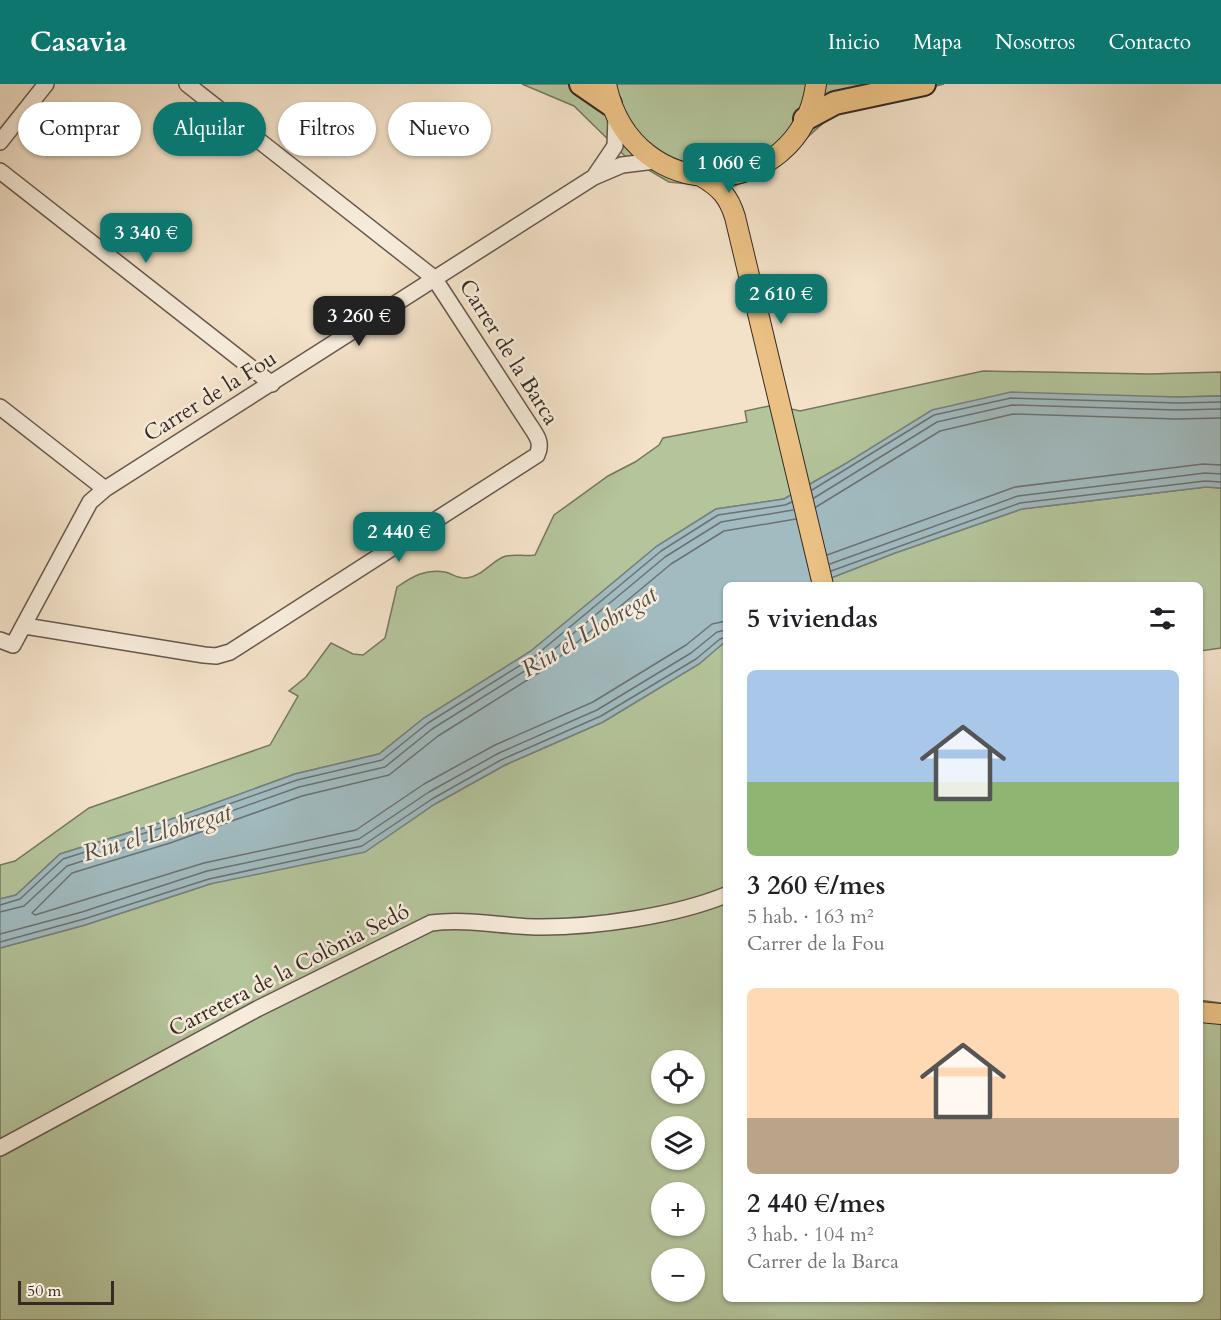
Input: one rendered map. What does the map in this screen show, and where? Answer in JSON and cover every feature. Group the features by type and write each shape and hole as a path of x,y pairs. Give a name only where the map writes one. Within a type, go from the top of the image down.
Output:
{"highway":[{"path":"581,84 611,102"},
{"path":"805,119 835,103 924,84"}],"main road":[{"path":"611,102 636,146 655,161 678,171 718,177 750,169 770,158 788,144 805,119 816,84"},
{"path":"735,217 740,189 750,169"},
{"path":"701,176 727,196 735,217 822,582"},
{"path":"1203,1012 1221,1014"}],"street":[{"path":"0,142 46,84"},
{"name":"Carrer de la Barca","path":"25,626 204,655 216,656 230,652 537,454 540,442 434,278 187,84"},
{"name":"Carrer de la Fou","path":"594,177 615,146 611,102"},
{"name":"Carrer de la Fou","path":"0,639 13,645 90,502 105,489 594,177 622,165 655,161"},
{"path":"0,171 272,384"},
{"path":"0,407 105,489"},
{"name":"Carretera de la Colònia Sedó","path":"0,1148 257,1009 430,923 453,920 539,927 572,926 678,912 723,896"}],"green space":[{"path":"522,84 944,84 838,110 767,173 729,188 669,182 626,157 574,106"},
{"path":"983,371 1150,374 1221,372 1221,396 1177,397 845,464 784,499 716,509 657,546 531,651 424,718 379,754 295,774 163,822 60,854 16,895 0,899 0,865 15,861 89,808 270,745 298,696 289,691 306,677 331,643 353,654 363,655 385,638 397,587 425,573 438,571 467,578 477,575 503,557 535,555 554,515 608,476 635,462 659,445 663,438 747,422 745,411 774,405 800,411"},
{"path":"1206,487 1221,488 1221,648 1203,651 1203,582 821,582 895,553 1022,509"},
{"path":"723,644 723,1302 1203,1302 1203,1000 1221,1003 1221,1320 0,1320 0,948 85,925 210,884 435,804 505,765 603,722 699,664"}],"water":[{"name":"Riu el Llobregat","path":"1011,392 1177,397 1221,396 1221,488 1206,487 1022,509 895,553 821,582 723,582 723,644 699,664 603,722 505,765 435,804 365,852 210,884 85,925 0,948 0,899 16,895 60,854 163,822 295,774 379,754 424,718 531,651 657,546 716,509 784,499 932,410"}]}
